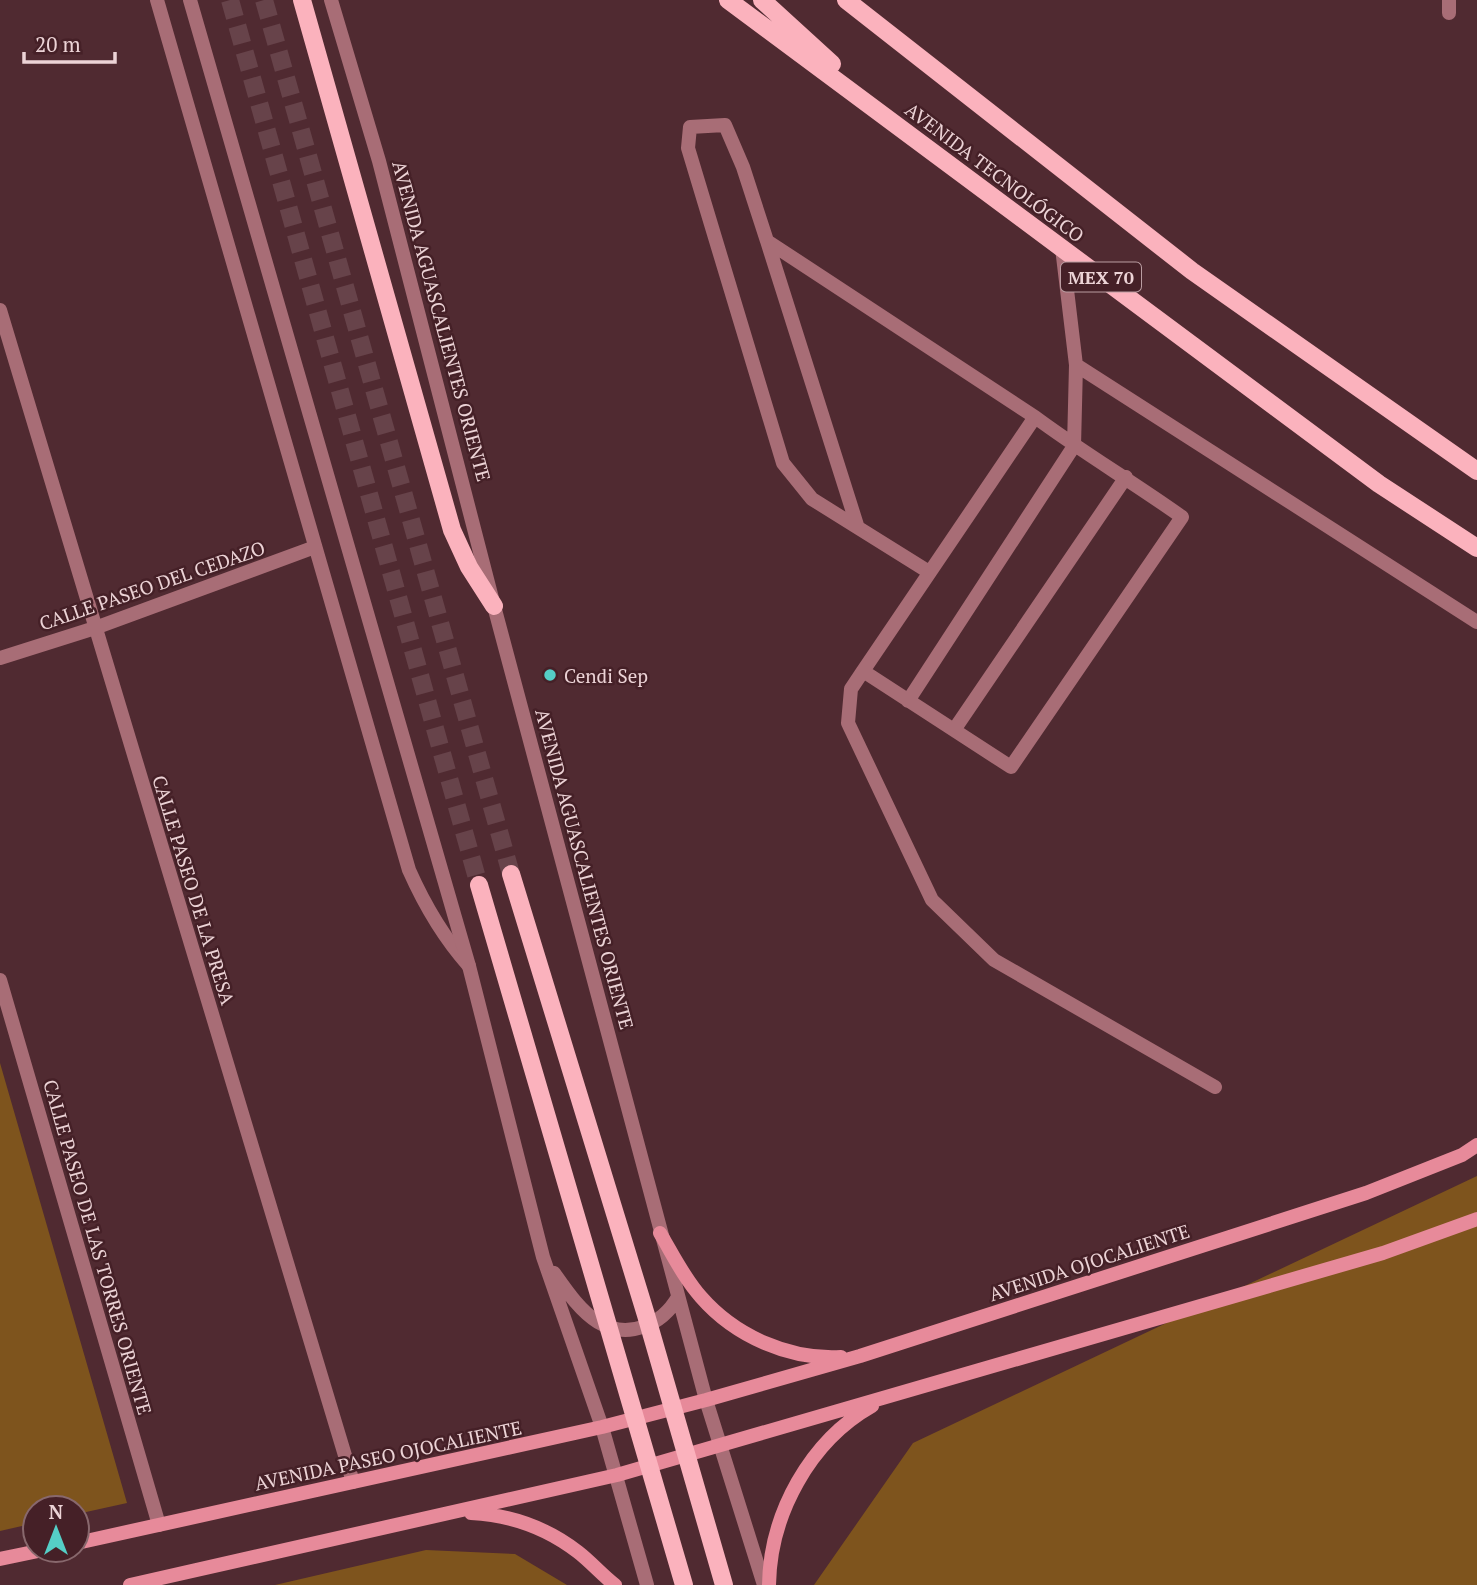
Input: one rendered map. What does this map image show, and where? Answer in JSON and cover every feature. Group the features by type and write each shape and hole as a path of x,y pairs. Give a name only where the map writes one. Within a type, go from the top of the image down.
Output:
{"main road":[{"path":"302,0 452,530 469,567 494,606"},
{"name":"AVENIDA TECNOLÓGICO","path":"729,0 1379,484 1477,548"},
{"path":"762,0 901,128"},
{"name":"MEX 70","path":"846,0 1192,271 1477,471"},
{"path":"511,874 646,1315 724,1585"},
{"path":"479,885 684,1585"},
{"name":"AVENIDA OJOCALIENTE","path":"706,1400 860,1356 1366,1193 1462,1155 1477,1145"},
{"path":"130,1585 617,1475 1383,1253 1477,1219"},
{"path":"660,1233 685,1277 701,1297 720,1316 742,1331 787,1351 823,1357 860,1356"},
{"path":"767,1585 782,1514 809,1465 825,1444 845,1425 890,1395"},
{"name":"AVENIDA PASEO OJOCALIENTE","path":"91,1540 602,1427 706,1400"},
{"path":"439,1516 489,1514 538,1528 580,1553 615,1585"},
{"path":"0,1559 21,1555"}],"street":[{"path":"158,0 409,870 423,903 437,926 469,967"},
{"path":"190,0 469,967 543,1257 602,1427 647,1585"},
{"name":"AVENIDA AGUASCALIENTES ORIENTE","path":"331,0 379,160 660,1233 706,1400 767,1585"},
{"path":"857,525 743,167 725,125 690,127 688,148 783,463 813,499 929,572"},
{"path":"767,241 1035,417 1074,446 1126,477 1182,517 1011,767 863,671"},
{"path":"908,701 1074,446 1076,365 1062,248"},
{"name":"CALLE PASEO DE LA PRESA","path":"0,310 353,1482"},
{"path":"1076,365 1477,622"},
{"path":"1035,417 851,689 848,723 932,900 994,960 1215,1087"},
{"path":"954,730 1126,477"},
{"name":"CALLE PASEO DEL CEDAZO","path":"0,658 95,628 315,547"},
{"name":"CALLE PASEO DE LAS TORRES ORIENTE","path":"0,980 159,1525"},
{"path":"543,1257 578,1304 598,1321 616,1329 638,1329 654,1324 678,1297"}],"shaded area":[{"path":"0,1063 127,1503 91,1511 91,1494 21,1494 21,1526 0,1531"},
{"path":"1477,1176 1477,1585 814,1585 913,1443"},
{"path":"426,1550 515,1554 567,1585 275,1585"}],"tunnel":[{"path":"230,0 479,885"},
{"path":"264,0 511,874"}],"place":[{"name":"Cendi Sep","path":"550,675"}]}
